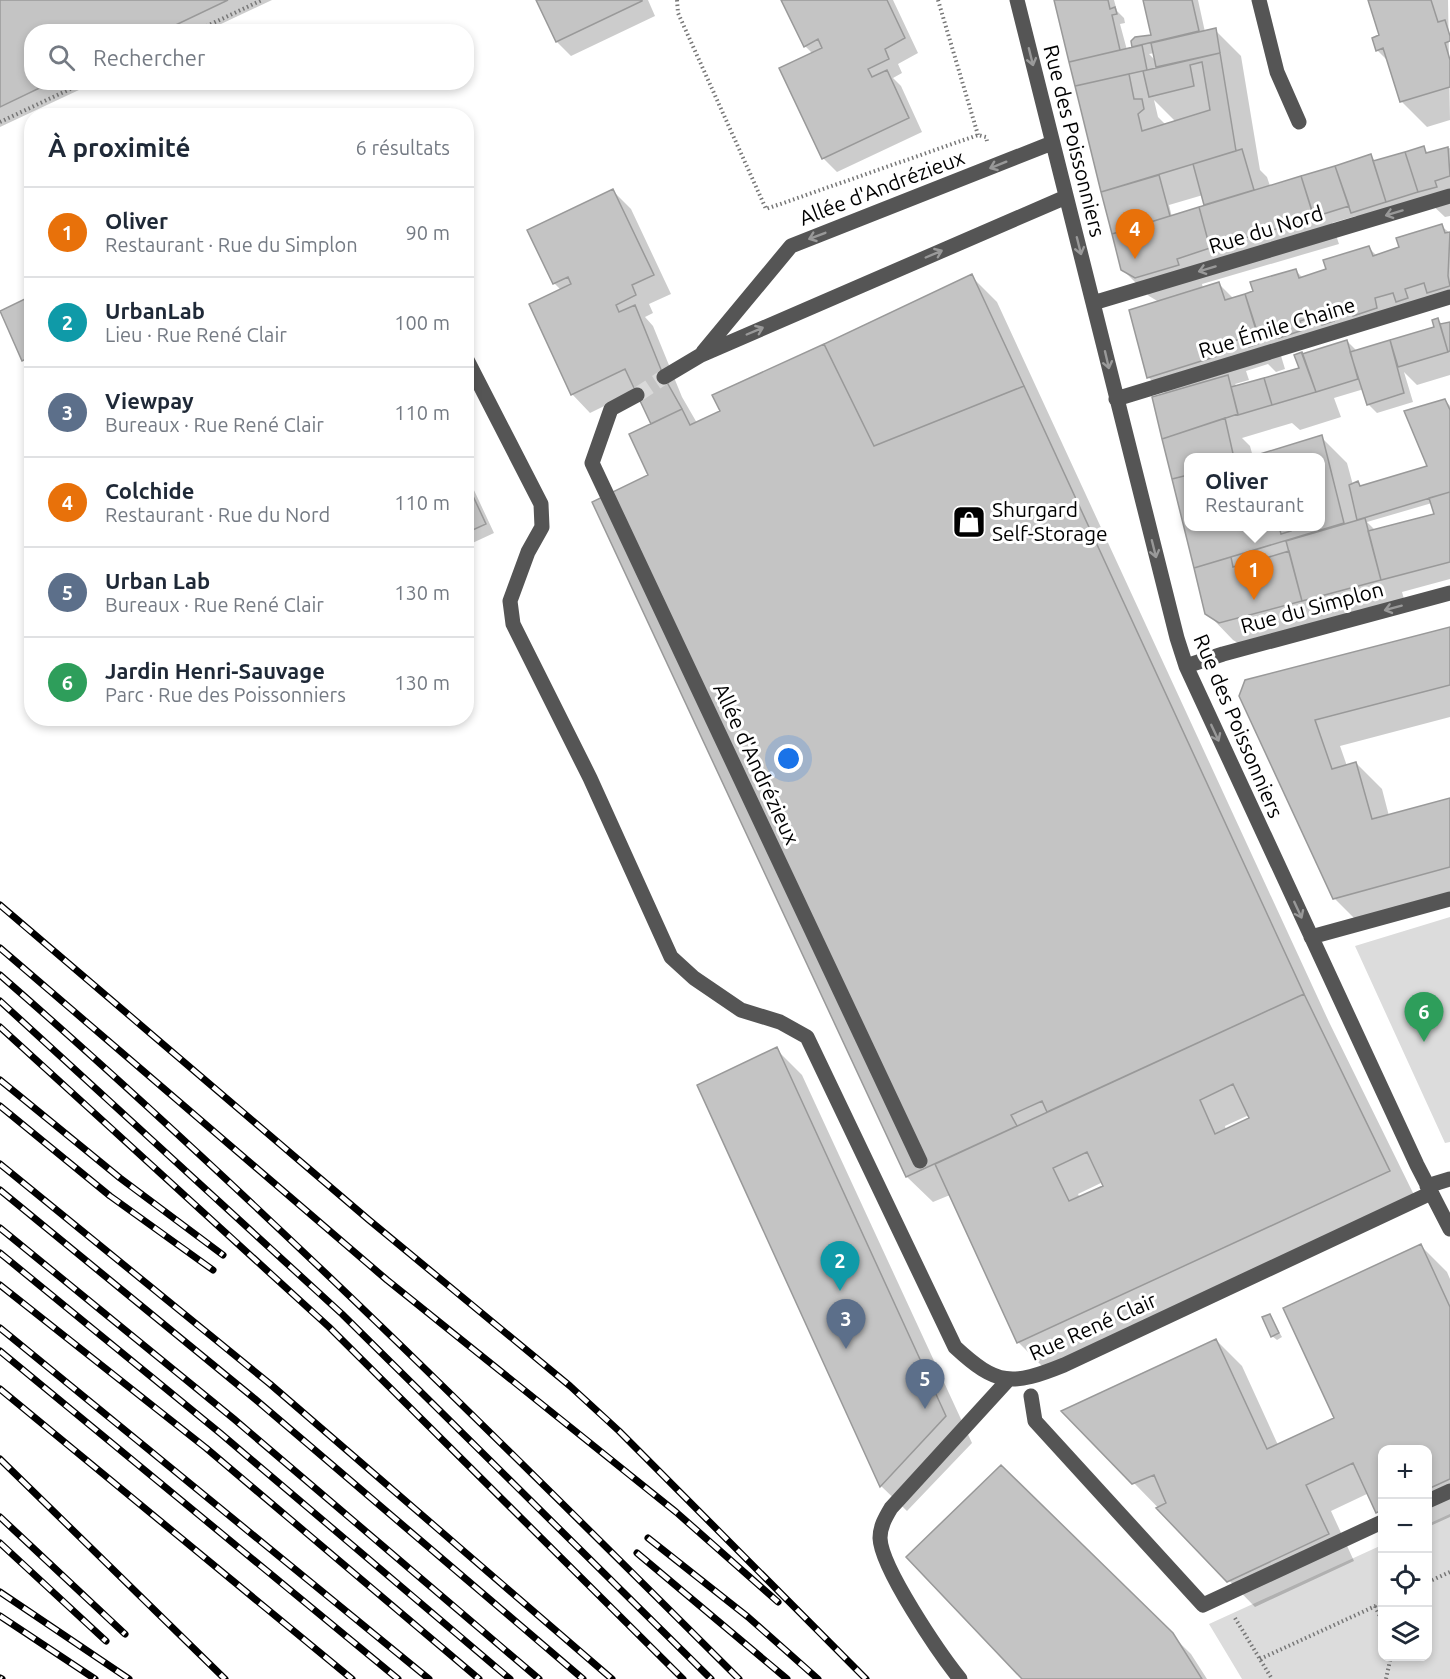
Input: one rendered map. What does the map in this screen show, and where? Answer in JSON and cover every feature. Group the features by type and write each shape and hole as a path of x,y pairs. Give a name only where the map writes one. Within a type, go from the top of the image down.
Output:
{"street":[{"name":"Rue des Poissonniers","path":"1017,0 1116,399 1186,666 1429,1190 1450,1229"},
{"path":"1259,0 1277,72 1299,122"},
{"name":"Allée d'Andrézieux","path":"701,355 791,246 1053,142"},
{"name":"Rue du Nord","path":"1093,303 1450,196"},
{"name":"Allée d'Andrézieux","path":"664,377 701,355 1066,197"},
{"name":"Rue Émile Chaine","path":"1116,399 1450,297"},
{"name":"Rue René Clair","path":"474,374 541,504 542,526 528,552 510,601 513,624 590,778 671,957 694,978 741,1010 780,1022 807,1037 955,1347 981,1371 1008,1380 1029,1379 1064,1365 1450,1179"},
{"name":"Allée d'Andrézieux","path":"637,395 611,410 592,464 920,1161"},
{"name":"Rue du Simplon","path":"1186,666 1450,593"},
{"path":"1311,937 1450,899"},
{"path":"960,1679 894,1575 880,1539 882,1523 891,1509 1008,1380"},
{"path":"1031,1396 1035,1420 1203,1605 1378,1524"},
{"path":"1432,1499 1450,1491"}],"path":[{"path":"211,24 262,0"},
{"path":"677,0 678,13 766,208 978,135 938,0"},
{"path":"30,108 68,90"},
{"path":"0,122 24,111"},
{"path":"1432,1580 1450,1572"},
{"path":"1260,1659 1378,1605"},
{"path":"1375,1606 1378,1612"},
{"path":"1233,1614 1272,1679"},
{"path":"1386,1679 1391,1661"}],"shaded area":[{"path":"1450,917 1450,1142 1445,1143 1355,946"},
{"path":"1450,1514 1450,1679 1242,1679 1209,1624 1378,1547 1378,1661 1432,1661 1432,1522"}],"building":[{"path":"0,0 228,0 178,24 24,24 24,90 35,90 0,107"},
{"path":"536,0 642,0 642,1 556,42"},
{"path":"781,0 887,0 905,38 885,49 889,59 868,69 872,77 887,70 909,118 822,159 779,68 822,48 818,39 804,47"},
{"path":"1054,0 1108,0 1110,9 1115,7 1117,14 1112,15 1120,50 1069,62"},
{"path":"1143,0 1192,0 1199,31 1132,47 1131,41 1135,37 1151,35"},
{"path":"1368,0 1431,0 1438,22 1445,20 1450,36 1450,41 1445,43 1450,60 1450,87 1400,102 1383,48 1376,51 1372,38 1379,35"},
{"path":"1216,28 1220,53 1156,67 1151,43"},
{"path":"1142,45 1147,70 1075,86 1069,62"},
{"path":"1220,53 1236,151 1101,192 1075,86 1129,74 1134,99 1142,99 1144,109 1138,114 1142,131 1210,110 1202,62 1190,65 1194,86 1149,97 1143,71"},
{"path":"1424,146 1426,153 1448,147 1450,176 1435,181 1437,187 1418,192 1405,152"},
{"path":"1242,149 1254,190 1204,205 1193,164"},
{"path":"1405,152 1418,192 1386,202 1373,161"},
{"path":"1371,154 1386,202 1351,213 1335,166"},
{"path":"1335,166 1349,206 1314,217 1301,176"},
{"path":"1159,175 1170,216 1112,234 1101,192"},
{"path":"1301,176 1314,218 1210,248 1199,207"},
{"path":"613,189 654,275 632,285 636,295 616,305 619,312 635,305 664,377 682,409 651,424 625,369 571,395 529,304 571,284 568,277 553,284 527,230"},
{"path":"1199,207 1210,248 1177,259 1179,265 1135,278 1121,270 1112,234"},
{"path":"1442,224 1445,233 1450,232 1448,276 1450,286 1427,293 1424,283 1405,289 1408,298 1396,302 1393,293 1375,298 1377,308 1353,316 1350,306 1331,312 1334,321 1322,325 1319,315 1300,321 1303,330 1279,338 1276,328 1258,334 1245,294 1253,291 1250,282 1296,269 1299,278 1326,269 1323,260 1369,246 1373,256 1399,247 1396,238"},
{"path":"972,274 1024,386 874,446 824,344"},
{"path":"1219,282 1225,300 1245,294 1260,343 1249,347 1246,337 1221,345 1224,354 1147,378 1129,310"},
{"path":"24,299 24,360 22,361 0,311"},
{"path":"1438,318 1448,352 1398,367 1390,340 1434,327 1432,320"},
{"path":"1450,322 1450,351 1448,352 1440,324"},
{"path":"1347,340 1358,379 1316,392 1302,354"},
{"path":"1390,340 1404,393 1367,405 1350,352"},
{"path":"824,344 874,446 1024,386 1304,994 1047,1112 1042,1101 1011,1115 1017,1126 906,1177 592,502 648,475 629,434 682,409 690,425 720,411 712,395"},
{"path":"1302,352 1316,392 1272,405 1264,378 1299,368 1294,355"},
{"path":"1228,375 1238,414 1162,439 1152,397"},
{"path":"1264,378 1272,405 1238,415 1231,387"},
{"path":"1445,399 1450,410 1450,492 1357,520 1349,485 1358,481 1360,486 1427,466 1404,411"},
{"path":"1225,418 1233,453 1184,453 1184,476 1172,479 1162,439"},
{"path":"1322,435 1344,523 1325,529 1325,453 1263,453"},
{"path":"1184,476 1184,528 1172,479"},
{"path":"1450,492 1450,562 1381,580 1368,531 1434,514 1429,498"},
{"path":"474,498 486,524 474,529"},
{"path":"1365,518 1381,580 1302,601 1286,541"},
{"path":"1185,531 1280,531 1281,534 1291,531 1317,531 1194,568"},
{"path":"1289,551 1302,601 1219,623 1205,614 1194,568 1231,557 1233,567 1242,564 1243,569 1258,565 1256,561"},
{"path":"1450,627 1450,685 1315,720 1332,769 1356,762 1372,819 1450,798 1450,867 1333,899 1239,696 1245,680"},
{"path":"1304,994 1390,1171 1017,1343 935,1164","holes":["1233,1084 1249,1118 1215,1134 1200,1100","1087,1152 1103,1186 1069,1201 1053,1168"]},
{"path":"777,1047 946,1416 880,1487 697,1085"},
{"path":"1421,1244 1450,1307 1450,1479 1432,1487 1432,1445 1378,1445 1378,1512 1376,1513 1353,1463 1306,1485 1329,1534 1227,1582 1156,1508 1166,1503 1154,1475 1132,1484 1061,1411 1216,1339 1267,1449 1334,1418 1283,1308"},
{"path":"1270,1314 1279,1333 1271,1337 1262,1317"},
{"path":"1001,1465 1173,1633 1202,1679 1022,1679 906,1557"}],"tunnel":[{"path":"637,395 664,377"}],"railway":[{"path":"0,905 369,1220 570,1386 619,1431 866,1679"},
{"path":"0,948 387,1280 676,1512 778,1602"},
{"path":"0,975 190,1146 376,1321 739,1679"},
{"path":"0,1001 342,1314 711,1679"},
{"path":"0,1027 329,1327 683,1679"},
{"path":"0,1080 120,1178 223,1255"},
{"path":"0,1106 110,1196 213,1270"},
{"path":"0,1164 270,1384 612,1679"},
{"path":"0,1190 255,1399 583,1679"},
{"path":"0,1228 234,1419 539,1679"},
{"path":"0,1253 220,1433 510,1679"},
{"path":"0,1285 206,1448 479,1679"},
{"path":"0,1328 429,1679"},
{"path":"0,1351 398,1679"},
{"path":"0,1389 352,1679"},
{"path":"0,1459 225,1679"},
{"path":"0,1517 125,1634"},
{"path":"648,1538 748,1617 818,1679"},
{"path":"0,1543 106,1641"},
{"path":"637,1553 787,1679"},
{"path":"0,1592 129,1679"},
{"path":"0,1616 95,1679"}],"place":[{"name":"Colchide","path":"1135,259"},
{"name":"Shurgard Self-Storage","path":"969,522"},
{"name":"Oliver","path":"1254,600"},
{"name":"Jardin Henri-Sauvage","path":"1424,1042"},
{"name":"UrbanLab","path":"840,1291"},
{"name":"Viewpay","path":"846,1349"},
{"name":"Urban Lab","path":"925,1409"}]}
